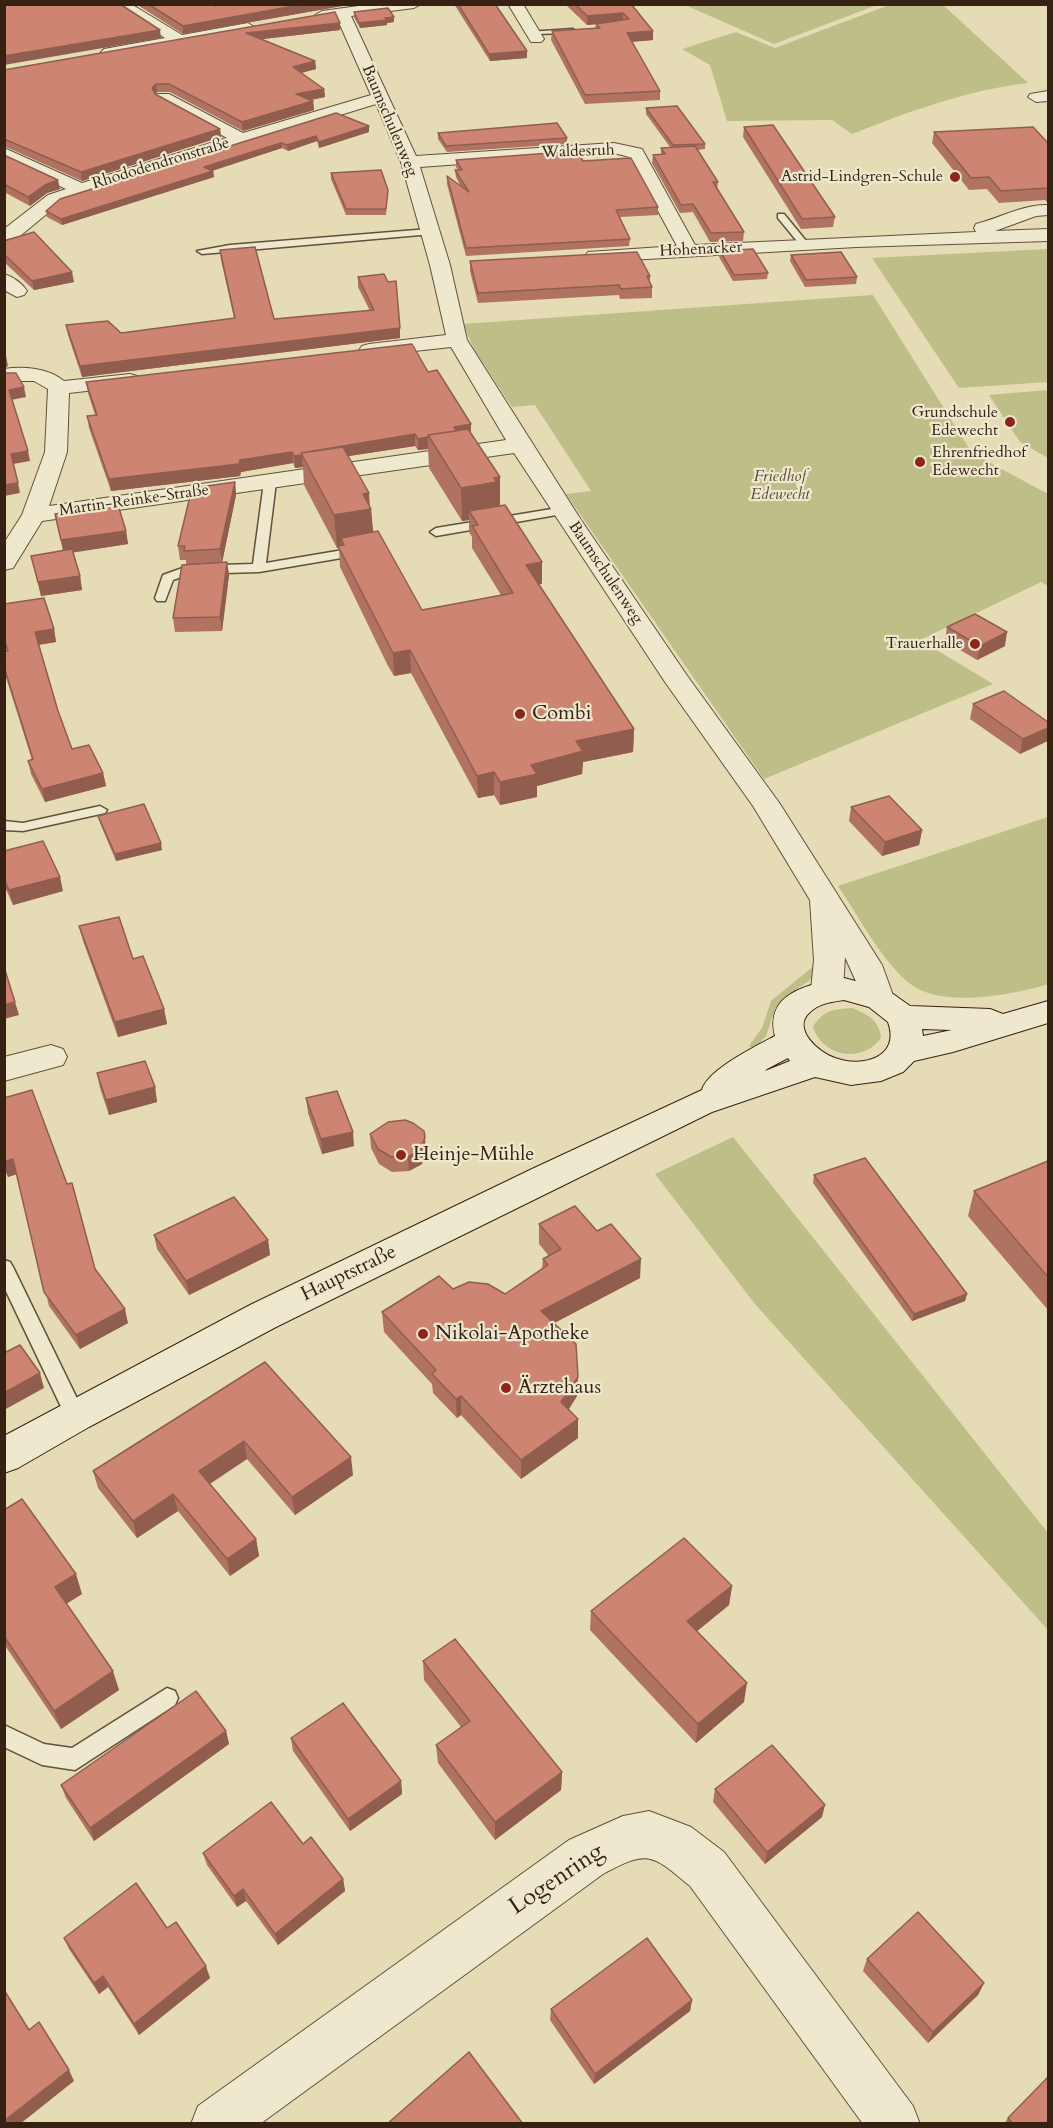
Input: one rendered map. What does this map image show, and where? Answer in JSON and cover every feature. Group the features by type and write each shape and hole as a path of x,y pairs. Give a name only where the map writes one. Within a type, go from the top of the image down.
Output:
{"street":[{"path":"120,4 178,39"},
{"path":"307,18 414,4"},
{"path":"515,4 534,35"},
{"name":"Baumschulenweg","path":"342,12 410,162 440,265 457,340 520,445 564,512 678,682 766,804 890,1007"},
{"path":"97,54 260,26"},
{"name":"Rhododendronstraße","path":"163,97 241,139"},
{"name":"Rhododendronstraße","path":"4,236 13,232 54,199 81,189 366,100 381,99"},
{"name":"Waldesruh","path":"410,162 614,148 636,153 689,251"},
{"name":"Rhododendronstraße","path":"4,153 81,189"},
{"name":"Hohenacker","path":"962,237 1008,222 1017,215 1035,209 1048,210"},
{"name":"Hohenacker","path":"571,257 804,244 1048,235"},
{"path":"440,265 464,264"},
{"path":"351,353 457,340"},
{"path":"4,375 39,376 53,381 58,388 152,377"},
{"name":"Martin-Reinke-Straße","path":"4,563 34,515 56,452 58,388"},
{"name":"Martin-Reinke-Straße","path":"34,515 520,445"},
{"name":"Baumschulenweg","path":"823,894 830,960 827,990"},
{"path":"827,990 862,992 890,1007 908,1028 909,1039 905,1050 886,1067 869,1072 831,1071 814,1064 790,1041 788,1022 797,1004 811,995 827,990"},
{"path":"890,1007 1014,1020"},
{"path":"905,1050 953,1041 1014,1020 1048,1012"},
{"name":"Hauptstraße","path":"700,1103 755,1061 790,1041"},
{"path":"4,1070 51,1057"},
{"name":"Hauptstraße","path":"4,1456 75,1415 322,1286 700,1103 774,1080 814,1064"},
{"name":"Logenring","path":"216,2124 586,1857 621,1839 655,1832 681,1846 707,1869 895,2124"}],"lane":[{"path":"534,35 582,30"},
{"path":"781,216 804,244"},
{"path":"202,251 290,241 358,239 429,232"},
{"path":"259,568 270,482"},
{"path":"436,532 564,512"},
{"path":"161,598 167,578 178,572 259,568 376,548"},
{"path":"4,825 23,827 100,810"},
{"path":"4,1267 75,1415"},
{"path":"4,1735 42,1754 75,1759 167,1698"}],"green space":[{"path":"685,5 877,5 774,44"},
{"path":"889,5 943,5 1028,83 960,96 852,134 832,120 727,121 710,65 682,49 736,32 775,48"},
{"path":"1048,249 1048,382 959,388 872,258"},
{"name":"Friedhof Edewecht","path":"873,295 972,453 1048,494 1048,586 1041,582 920,640 993,684 764,779 566,494 591,491 535,405 512,407 474,349 463,324"},
{"path":"1048,390 1048,458 1020,442 989,395"},
{"path":"1048,817 1048,984 1016,992 977,997 939,996 923,991 909,983 889,962 870,937 838,886"},
{"path":"815,965 818,967 809,981 787,995 775,1009 766,1036 754,1049 749,1046 762,1028 771,1001"},
{"path":"852,1008 875,1022 881,1038 864,1051 844,1054 825,1045 813,1027 830,1011"},
{"path":"733,1137 1048,1533 1048,1630 755,1304 655,1174"}],"building":[{"path":"4,4 120,4 160,30 4,56"},
{"path":"148,4 212,4 215,6 215,4 305,4 183,26"},
{"path":"458,4 495,4 527,51 489,54"},
{"path":"575,4 631,4 653,31 627,33 660,91 585,95 552,31 600,28 596,24 629,19 623,13 587,16"},
{"path":"388,8 394,17 385,18 387,20 359,23 354,12"},
{"path":"335,12 340,23 246,33 315,61 293,67 324,89 296,94 313,101 242,122 169,84 156,84 152,88 155,94 220,129 81,172 4,139 4,70"},
{"path":"677,106 705,144 673,145 646,108"},
{"path":"336,113 369,126 319,142 316,136 287,145 281,143 204,167 213,171 61,219 46,211 60,199"},
{"path":"557,123 567,138 446,146 438,133"},
{"path":"773,125 835,217 802,219 744,127"},
{"path":"1033,127 1048,143 1048,188 1001,191 989,177 971,178 934,132"},
{"path":"695,146 718,182 713,182 744,232 711,233 693,204 681,205 653,155 665,154 661,148"},
{"path":"577,151 583,161 631,158 658,207 616,210 630,239 466,248 447,176 469,192 455,170 462,170 456,160"},
{"path":"4,155 58,180 45,185 28,197 4,184"},
{"path":"381,170 388,190 386,209 346,209 331,173"},
{"path":"34,232 72,272 32,281 4,254 4,241"},
{"path":"255,247 274,319 374,310 358,277 384,274 388,282 396,281 400,328 80,366 66,325 108,321 121,333 235,318 220,250"},
{"path":"753,249 768,273 734,275 720,251"},
{"path":"637,252 650,276 647,276 652,287 621,289 619,285 478,293 470,261"},
{"path":"841,252 857,277 806,280 791,255"},
{"path":"412,344 428,372 437,370 471,424 454,427 456,431 428,435 428,437 418,439 415,434 301,453 302,455 294,456 292,452 240,460 239,464 109,479 87,416 97,415 86,382"},
{"path":"4,373 16,373 24,387 9,390 28,451 11,454 18,483 4,485"},
{"path":"468,429 500,477 494,478 497,482 461,488 428,435"},
{"path":"343,447 369,493 363,494 371,509 334,515 301,453"},
{"path":"235,482 220,549 184,551 185,546 178,546 192,488"},
{"path":"118,505 126,531 61,540 55,514"},
{"name":"Combi","path":"505,505 542,562 526,565 634,729 576,741 583,751 531,765 537,774 500,782 494,772 477,776 410,650 393,653 338,546 344,545 341,538 378,531 422,610 513,593 472,526 478,525 469,511"},
{"path":"72,549 80,576 38,582 31,556"},
{"path":"227,562 220,617 173,618 182,565"},
{"path":"44,598 54,629 35,632 58,711 72,749 89,745 103,773 42,789 28,761 33,759 4,667 4,651 8,651 4,639 4,604"},
{"path":"975,614 1007,632 980,646 947,627"},
{"path":"1004,691 1048,722 1048,728 1023,739 973,704"},
{"path":"889,796 922,830 885,842 851,807"},
{"path":"144,804 161,843 115,854 98,816"},
{"path":"43,841 60,877 9,890 4,879 4,851"},
{"path":"119,917 133,959 143,956 164,1009 115,1022 79,926"},
{"path":"4,967 15,1002 4,1005"},
{"path":"145,1061 155,1087 106,1100 97,1073"},
{"path":"32,1090 67,1184 72,1183 95,1269 125,1309 76,1335 44,1292 13,1159 4,1162 4,1098"},
{"path":"337,1091 353,1132 321,1139 306,1098"},
{"path":"405,1120 424,1131 425,1137 421,1149 408,1157 391,1157 378,1149 370,1134 388,1122"},
{"path":"865,1158 967,1294 914,1314 814,1175"},
{"path":"1048,1161 1048,1277 974,1191"},
{"path":"234,1197 268,1240 186,1281 154,1235"},
{"name":"Ärztehaus","path":"575,1206 597,1231 611,1224 641,1259 541,1311 576,1344 578,1377 561,1402 578,1419 521,1460 461,1396 456,1399 432,1374 436,1370 382,1312 439,1276 453,1289 469,1282 488,1284 505,1294 548,1265 543,1259 561,1249 539,1224"},
{"path":"20,1345 40,1373 4,1393 4,1353"},
{"path":"265,1362 351,1457 292,1497 244,1441 199,1471 256,1539 227,1559 173,1494 133,1521 93,1471"},
{"path":"22,1499 76,1574 55,1587 113,1671 54,1711 4,1636 4,1510"},
{"path":"684,1538 732,1586 687,1621 747,1683 698,1724 591,1611"},
{"path":"455,1639 562,1772 495,1822 436,1745 470,1721 423,1661"},
{"path":"196,1691 226,1731 90,1828 61,1785"},
{"path":"343,1703 401,1781 348,1819 291,1738"},
{"path":"772,1745 825,1805 767,1852 715,1789"},
{"path":"271,1802 303,1844 311,1837 343,1879 275,1934 243,1889 234,1896 203,1853"},
{"path":"136,1883 167,1928 176,1922 206,1966 134,2024 103,1976 94,1983 64,1938"},
{"path":"918,1912 984,1983 933,2032 867,1959"},
{"path":"647,1938 692,2000 595,2074 551,2009"},
{"path":"4,1990 29,2030 39,2022 69,2070 4,2121"},
{"path":"469,2052 523,2124 387,2124"},
{"path":"1048,2077 1048,2124 1013,2124 1008,2118"}],"place":[{"name":"Astrid-Lindgren-Schule","path":"955,177"},
{"name":"Grundschule Edewecht","path":"1010,422"},
{"name":"Ehrenfriedhof Edewecht","path":"920,462"},
{"name":"Trauerhalle","path":"975,644"},
{"name":"Combi","path":"520,714"},
{"name":"Heinje-Mühle","path":"401,1155"},
{"name":"Nikolai-Apotheke","path":"423,1334"},
{"name":"Ärztehaus","path":"506,1388"}]}
